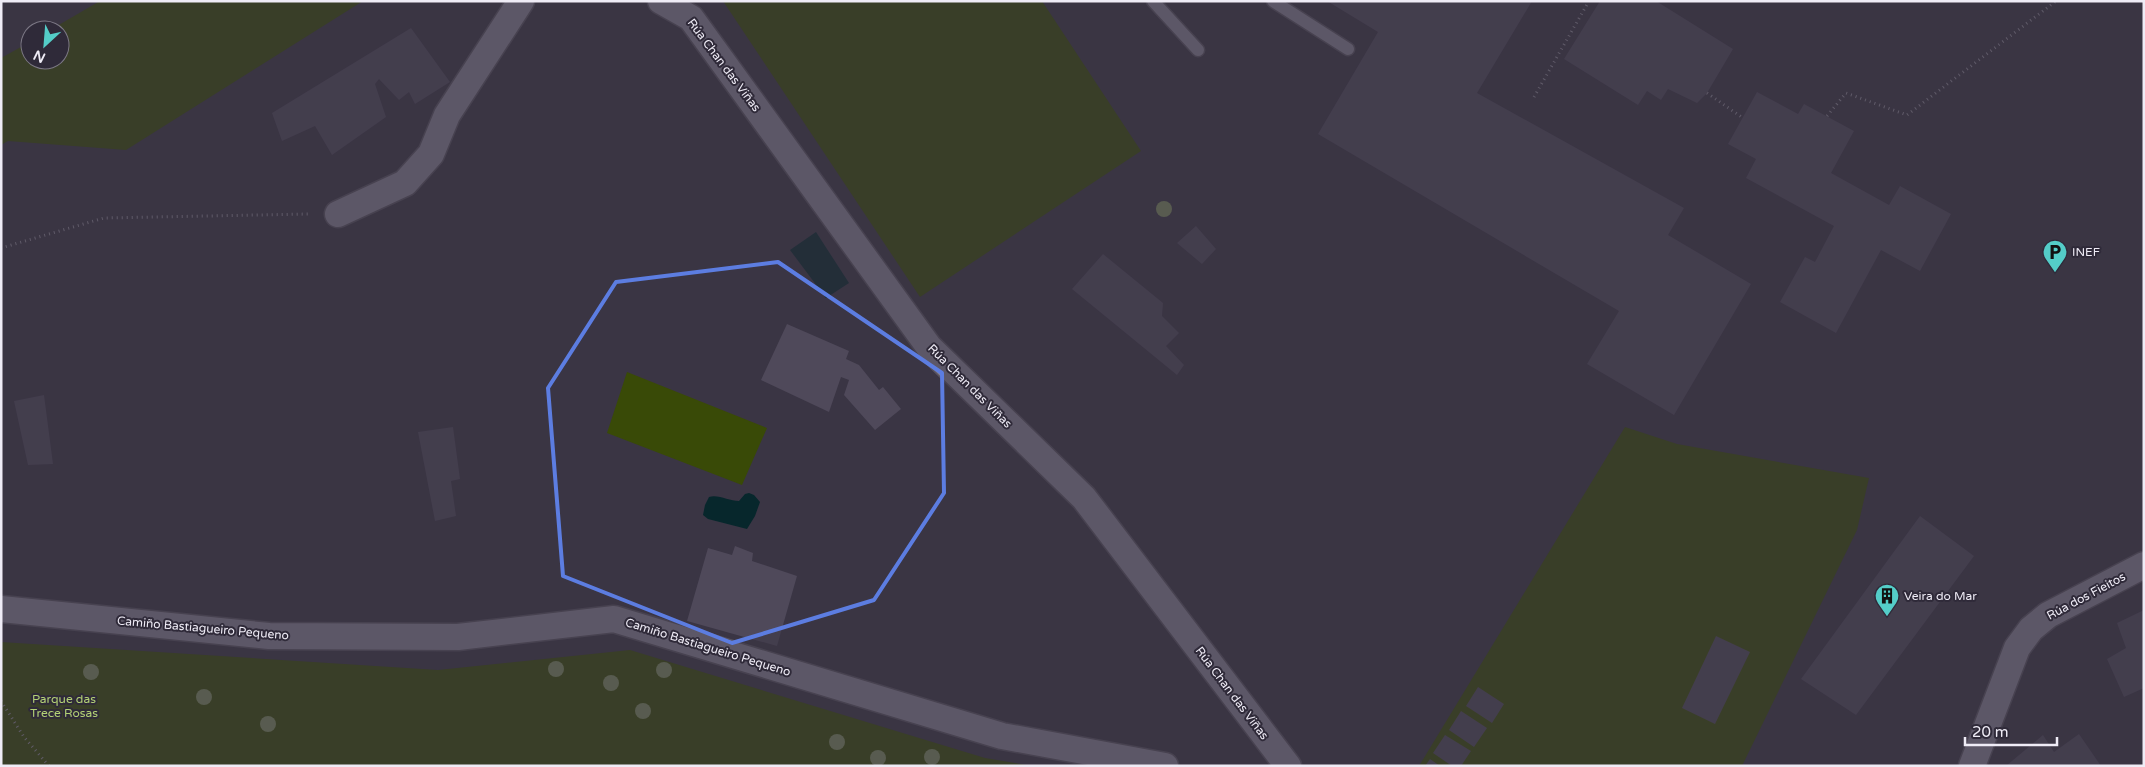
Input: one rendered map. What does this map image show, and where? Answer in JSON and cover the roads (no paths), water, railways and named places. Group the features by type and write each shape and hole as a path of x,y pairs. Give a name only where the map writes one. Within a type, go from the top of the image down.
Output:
{"street":[{"path":"338,214 405,183 431,154 447,115 521,1"},
{"name":"Rúa Chan das Viñas","path":"661,1 691,18 930,347 1084,498 1288,766"},
{"name":"Rúa dos Fieitos","path":"1972,766 2017,648 2031,629 2048,615 2144,565"},
{"name":"Camiño Bastiagueiro Pequeno","path":"1,609 269,636 458,637 614,619 1002,736 1165,766"}],"lane":[{"path":"1154,1 1198,50"},
{"path":"1273,1 1348,49"}],"place":[{"name":"INEF","path":"2055,273"},
{"name":"Veira do Mar","path":"1887,617"}],"park label":[{"name":"Parque das Trece Rosas","path":"64,706"}]}
